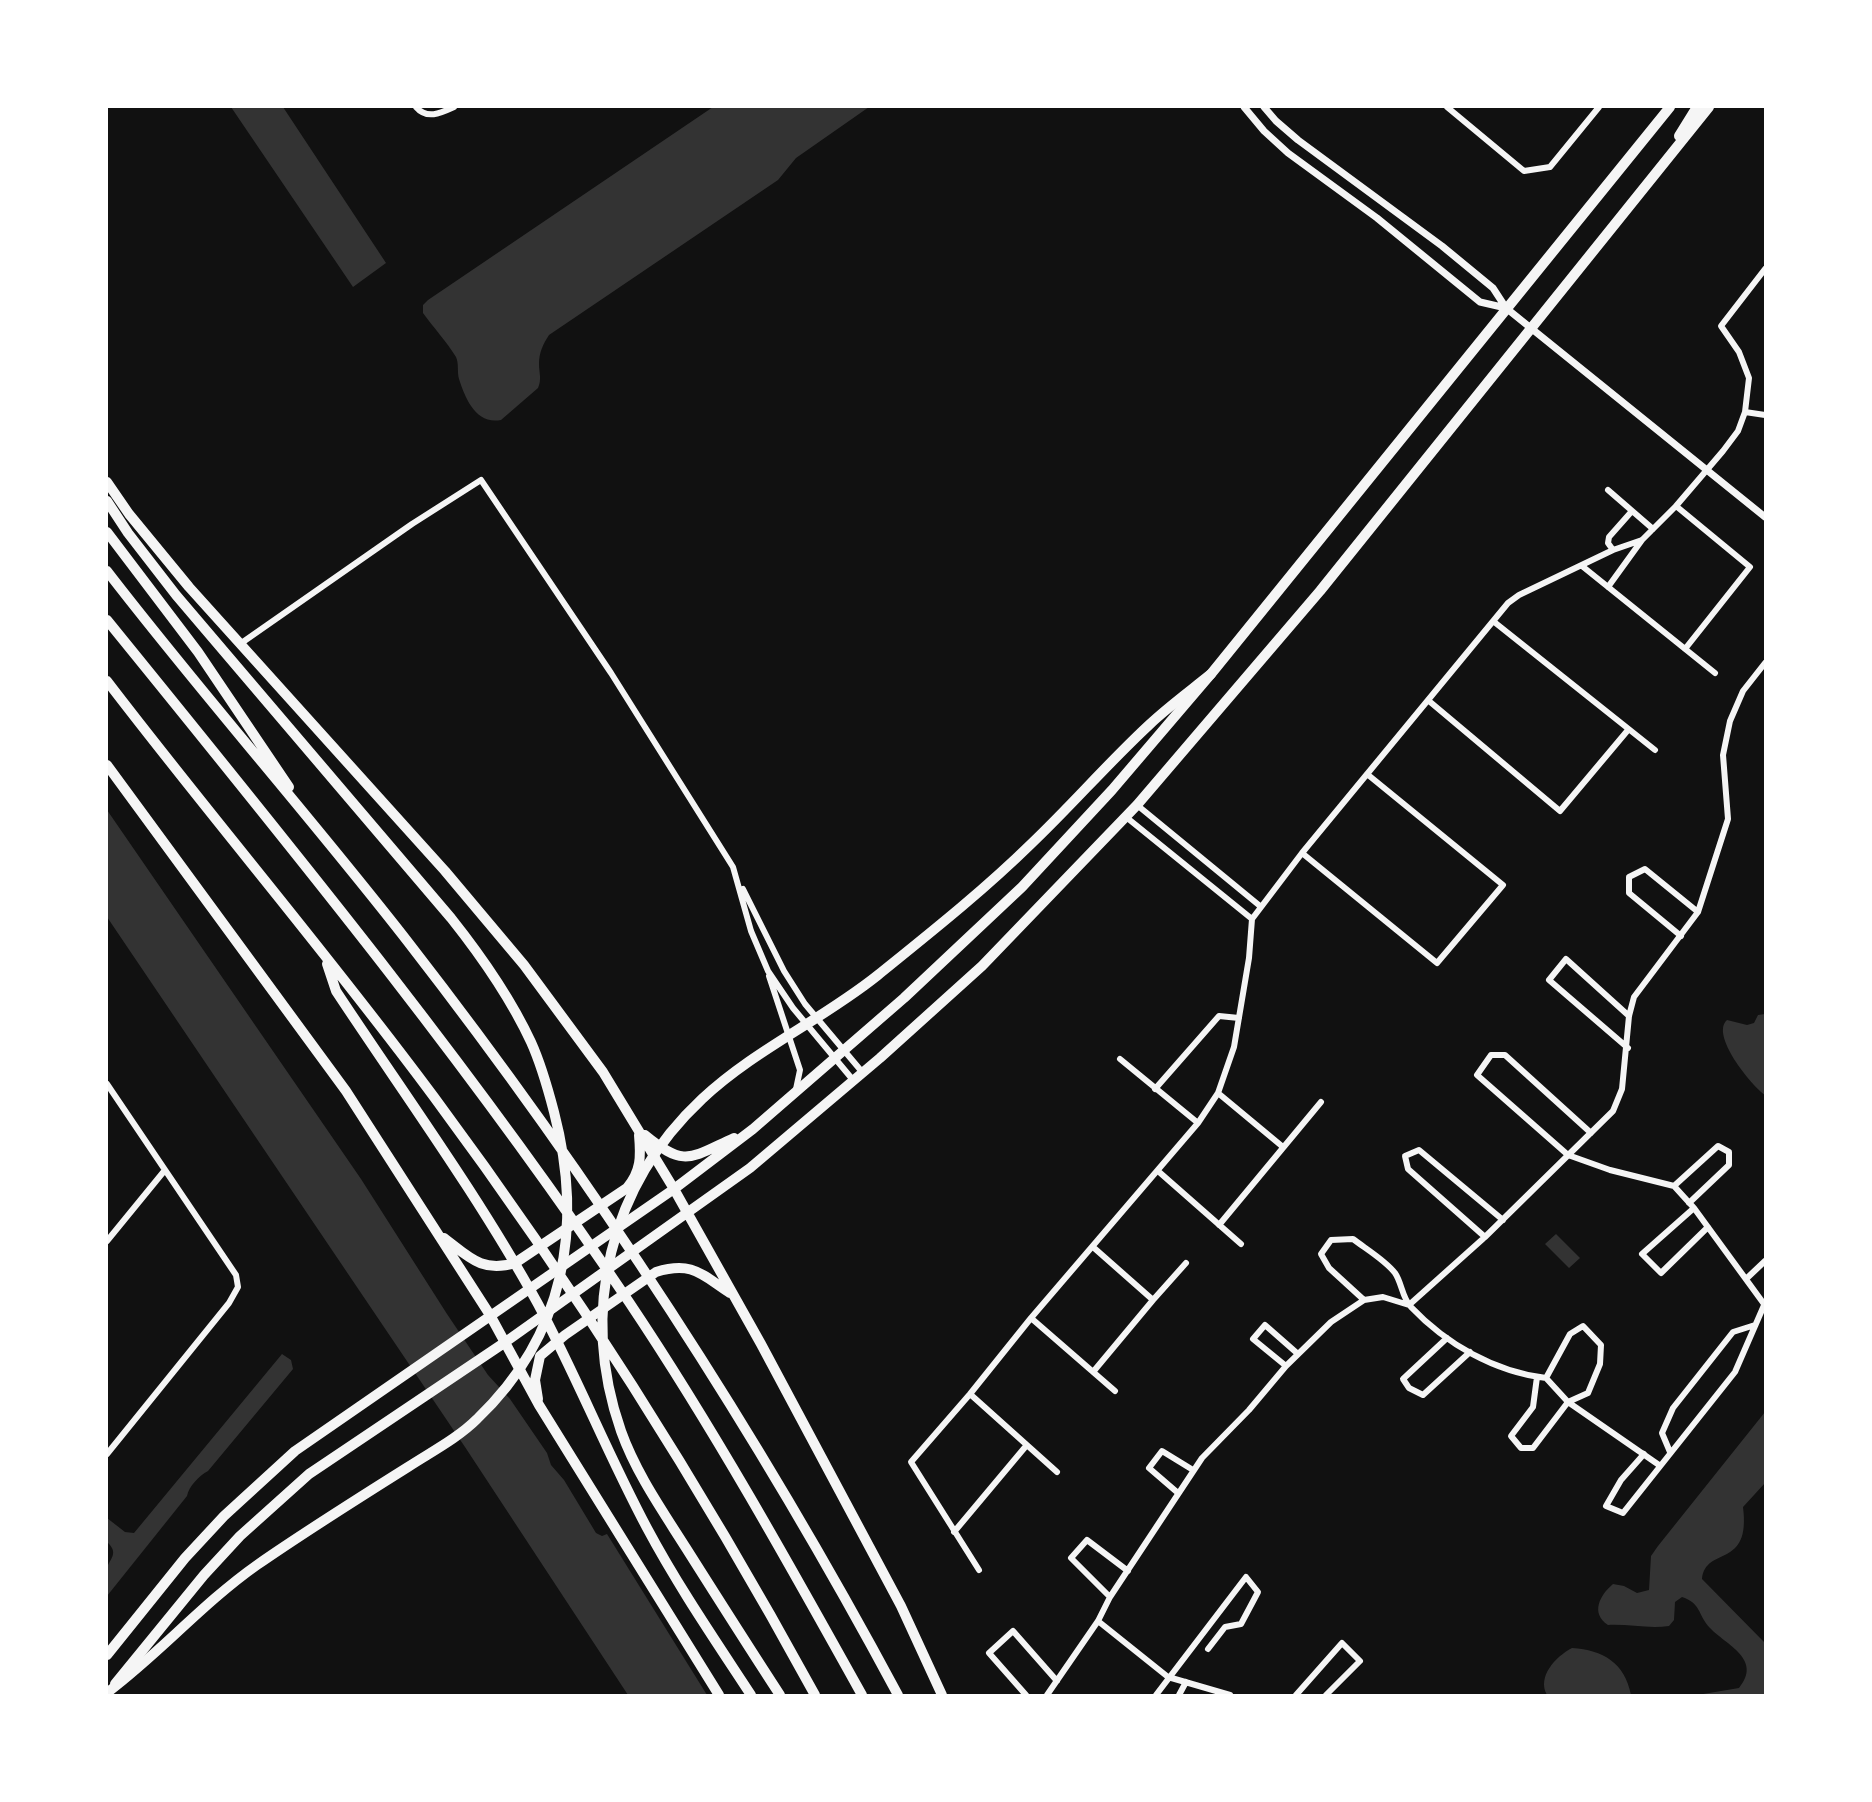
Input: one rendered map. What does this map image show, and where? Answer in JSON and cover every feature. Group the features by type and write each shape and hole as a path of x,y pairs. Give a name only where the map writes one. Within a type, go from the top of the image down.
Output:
{"highway":[{"path":"107,501 176,595 490,967 532,1043 543,1074 558,1126 565,1165 568,1208 567,1246 558,1289 548,1319 508,1385 476,1420 256,1566 214,1598 133,1673 107,1693"},
{"path":"107,532 198,652 330,847"},
{"path":"107,571 406,939 589,1186 713,1374 799,1518 898,1695"},
{"path":"107,620 429,1021 569,1216 630,1304 757,1510 862,1695"},
{"path":"779,1695 648,1488 621,1430 609,1388 602,1344 602,1302 615,1233 628,1201 642,1171 668,1135 704,1096 873,979 988,884 1149,725 1211,674"},
{"path":"107,681 434,1097 535,1239 594,1327 738,1558 815,1695"},
{"path":"324,955 336,991 501,1241 568,1362 614,1463 663,1557 688,1601 751,1695"}],"main road":[{"path":"107,1655 185,1558 224,1517 295,1451 402,1374 674,1189 753,1129 835,1060 1022,887 1112,790 1211,674 1670,107"},
{"path":"1667,158 1697,107"},
{"path":"107,1693 204,1574 240,1536 309,1474 504,1343 766,1156 982,966 1137,805 1320,591 1709,107"},
{"path":"107,482 165,558 398,817 524,965 603,1072 674,1189 733,1295 901,1606 943,1695"},
{"path":"107,765 346,1091 490,1315 539,1405 719,1695"},
{"path":"639,1130 670,1154 688,1158 753,1129"},
{"path":"438,1233 483,1265 494,1267 515,1263 627,1188 639,1168 639,1130"},
{"path":"539,1405 535,1380 540,1356 565,1335 656,1272 684,1267 699,1272 733,1295"}],"street":[{"path":"416,107 430,115 454,107"},
{"path":"1244,107 1264,131 1288,153 1377,218 1480,302 1506,309"},
{"path":"1264,107 1298,140 1435,240 1493,288 1506,309 1765,517"},
{"path":"1447,107 1524,171 1549,167 1599,107"},
{"path":"1608,587 1642,540 1676,506 1738,431 1745,412 1749,378 1740,352 1721,326 1765,269"},
{"path":"1745,412 1765,415"},
{"path":"240,644 412,524 481,480 611,673 733,867 751,931 768,971 800,1070 800,1079 794,1095"},
{"path":"1608,491 1653,529"},
{"path":"1676,506 1750,566 1685,649"},
{"path":"1613,550 1608,542 1609,537 1632,511"},
{"path":"979,1570 911,1462 1198,1124 1218,1093 1234,1046 1249,958 1252,919 1260,906 1508,603 1581,565 1642,540"},
{"path":"1581,565 1715,673"},
{"path":"1493,621 1655,750"},
{"path":"1409,1305 1503,1220 1617,1105 1622,1089 1629,1016 1634,996 1698,912 1728,819 1723,755 1730,721 1743,691 1765,663"},
{"path":"1429,701 1560,811 1628,730"},
{"path":"1302,853 1437,963 1503,885 1367,774"},
{"path":"1137,805 1260,906"},
{"path":"1126,817 1252,919"},
{"path":"1681,936 1629,893 1629,877 1645,869 1698,912"},
{"path":"737,878 784,971 806,1004 863,1073"},
{"path":"1628,1048 1549,979 1566,959 1629,1016"},
{"path":"768,971 853,1080"},
{"path":"1155,1089 1219,1016 1239,1018"},
{"path":"1591,1133 1505,1055 1491,1055 1477,1075 1569,1154 1610,1170 1674,1186 1765,1304 1735,1372 1623,1513 1606,1506 1621,1479 1644,1454"},
{"path":"1120,1059 1198,1124"},
{"path":"107,1084 236,1275 238,1287 107,1454"},
{"path":"1218,1093 1283,1147"},
{"path":"1219,1225 1321,1102"},
{"path":"1674,1186 1718,1146 1728,1152 1729,1165 1642,1254 1661,1273 1708,1227"},
{"path":"1485,1237 1408,1169 1405,1156 1419,1150 1503,1220"},
{"path":"107,1241 165,1170"},
{"path":"1158,1171 1241,1244"},
{"path":"1364,1300 1329,1268 1321,1254 1331,1240 1353,1239 1395,1273 1409,1305"},
{"path":"1093,1247 1153,1300"},
{"path":"1746,1279 1765,1261"},
{"path":"1093,1371 1186,1263"},
{"path":"1046,1695 1098,1621 1194,1470 1298,1354 1331,1322 1364,1300 1383,1297 1409,1305 1447,1338 1493,1365 1522,1375 1546,1378 1568,1402 1659,1465"},
{"path":"1031,1318 1115,1391"},
{"path":"1286,1366 1253,1339 1265,1325 1298,1354"},
{"path":"1670,1452 1662,1433 1673,1408 1733,1332 1755,1325"},
{"path":"1537,1377 1533,1408 1511,1436 1521,1448 1533,1448 1568,1402 1588,1393 1600,1364 1601,1345 1583,1326 1570,1334 1546,1378"},
{"path":"1447,1338 1403,1379 1409,1388 1423,1395 1470,1352"},
{"path":"970,1394 1057,1472"},
{"path":"954,1532 1026,1446"},
{"path":"1178,1493 1149,1468 1161,1451 1194,1470"},
{"path":"1111,1597 1071,1558 1087,1540 1128,1571"},
{"path":"1156,1695 1246,1577 1258,1592 1241,1623 1225,1627 1208,1649"},
{"path":"1098,1621 1168,1676 1230,1695"},
{"path":"1026,1695 989,1653 1013,1632 1056,1681"},
{"path":"1296,1695 1342,1643 1360,1661 1326,1695"},
{"path":"1179,1695 1186,1682"}],"shaded area":[{"path":"231,107 283,107 386,263 353,287"},
{"path":"713,107 869,107 796,158 778,180 549,335 540,356 538,388 501,420 492,420 478,414 468,402 458,376 456,357 423,313 423,305"},
{"path":"107,810 361,1179 488,1375 510,1399 547,1453 551,1465 564,1480 596,1533 602,1536 607,1534 707,1695 628,1695 465,1447 107,917"},
{"path":"1765,1014 1765,1095 1734,1059 1724,1037 1723,1027 1727,1020 1747,1025 1754,1023 1758,1015"},
{"path":"1556,1234 1580,1258 1569,1268 1545,1244"},
{"path":"282,1354 291,1360 293,1369 208,1471 195,1482 187,1496 107,1596 106,1570 113,1552 107,1542 107,1518 125,1532 134,1533"},
{"path":"1765,1412 1765,1483 1743,1507 1744,1527 1741,1540 1735,1549 1711,1562 1702,1579 1765,1643 1765,1695 1697,1695 1739,1688 1747,1669 1740,1654 1710,1628 1693,1603 1682,1597 1675,1602 1674,1620 1669,1626 1654,1627 1608,1625 1599,1615 1599,1604 1604,1593 1613,1584 1637,1593 1649,1590 1651,1556"},
{"path":"1572,1648 1603,1655 1611,1660 1624,1674 1631,1695 1547,1695 1544,1681 1549,1668"}]}
